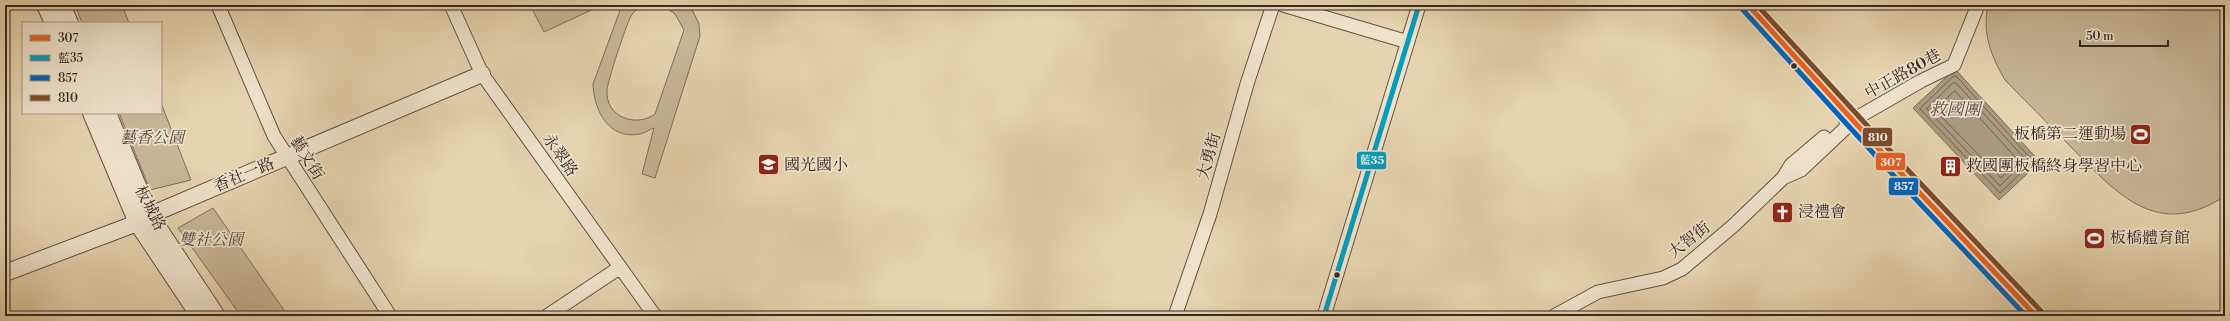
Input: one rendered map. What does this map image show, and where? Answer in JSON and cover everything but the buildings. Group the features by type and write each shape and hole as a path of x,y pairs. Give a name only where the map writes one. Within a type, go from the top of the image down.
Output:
{"street":[{"path":"45,5 53,22"},
{"path":"62,5 70,22"},
{"name":"藝文街","path":"218,5 274,136 286,157 390,316"},
{"name":"永翠路","path":"451,5 482,74 619,268 655,316"},
{"name":"大勇街","path":"1176,316 1210,214 1247,84 1273,5"},
{"path":"1283,5 1408,42"},
{"path":"1324,316 1419,5"},
{"path":"1748,5 1853,121 2036,316"},
{"name":"中正路80巷","path":"1853,121 1921,81 1954,65 1978,5"},
{"name":"香社一路","path":"5,273 144,219 482,74"},
{"name":"板城路","path":"92,114 144,219 199,316"},
{"name":"板城路","path":"108,114 144,219 217,316"},
{"name":"大智街","path":"1554,316 1598,292 1663,278 1682,269 1733,226 1783,178 1800,170 1853,121"},
{"path":"547,316 619,268"}],"green space":[{"path":"75,5 122,5 129,22 82,22"},
{"path":"530,5 602,5 544,32"},
{"path":"622,5 646,5 635,11 631,16 610,75 607,90 611,107 616,113 631,120 647,118 655,114 684,30 675,14 662,5 690,5 699,24 700,36 655,178 642,174 654,128 640,134 629,135 620,133 605,121 596,104 594,94 593,84"},
{"name":"板橋第二運動場","path":"1988,5 2221,5 2225,9 2225,196 2201,208 2179,214 2159,213 2141,206 2123,196 2106,182 2005,80 1989,44 1986,25"},
{"name":"藝香公園","path":"162,106 191,180 150,190 119,114 162,114"},
{"name":"雙社公園","path":"213,208 288,316 241,316 178,228"}],"water":[{"name":"救國團","path":"1955,69 2040,162 1999,200 1913,108"}],"transit line":[{"name":"藍35","path":"1324,316 1419,5"},
{"name":"307","path":"1748,5 1900,172 2036,316"},
{"name":"810","path":"1757,5 1905,167 2041,311"},
{"name":"857","path":"1743,10 1895,177 2026,316"}],"place":[{"name":"板橋第二運動場","path":"2141,134"},
{"name":"國光國小","path":"768,165"},
{"name":"救國團板橋終身學習中心","path":"1951,166"},
{"name":"浸禮會","path":"1782,212"},
{"name":"板橋體育館","path":"2095,238"}]}
